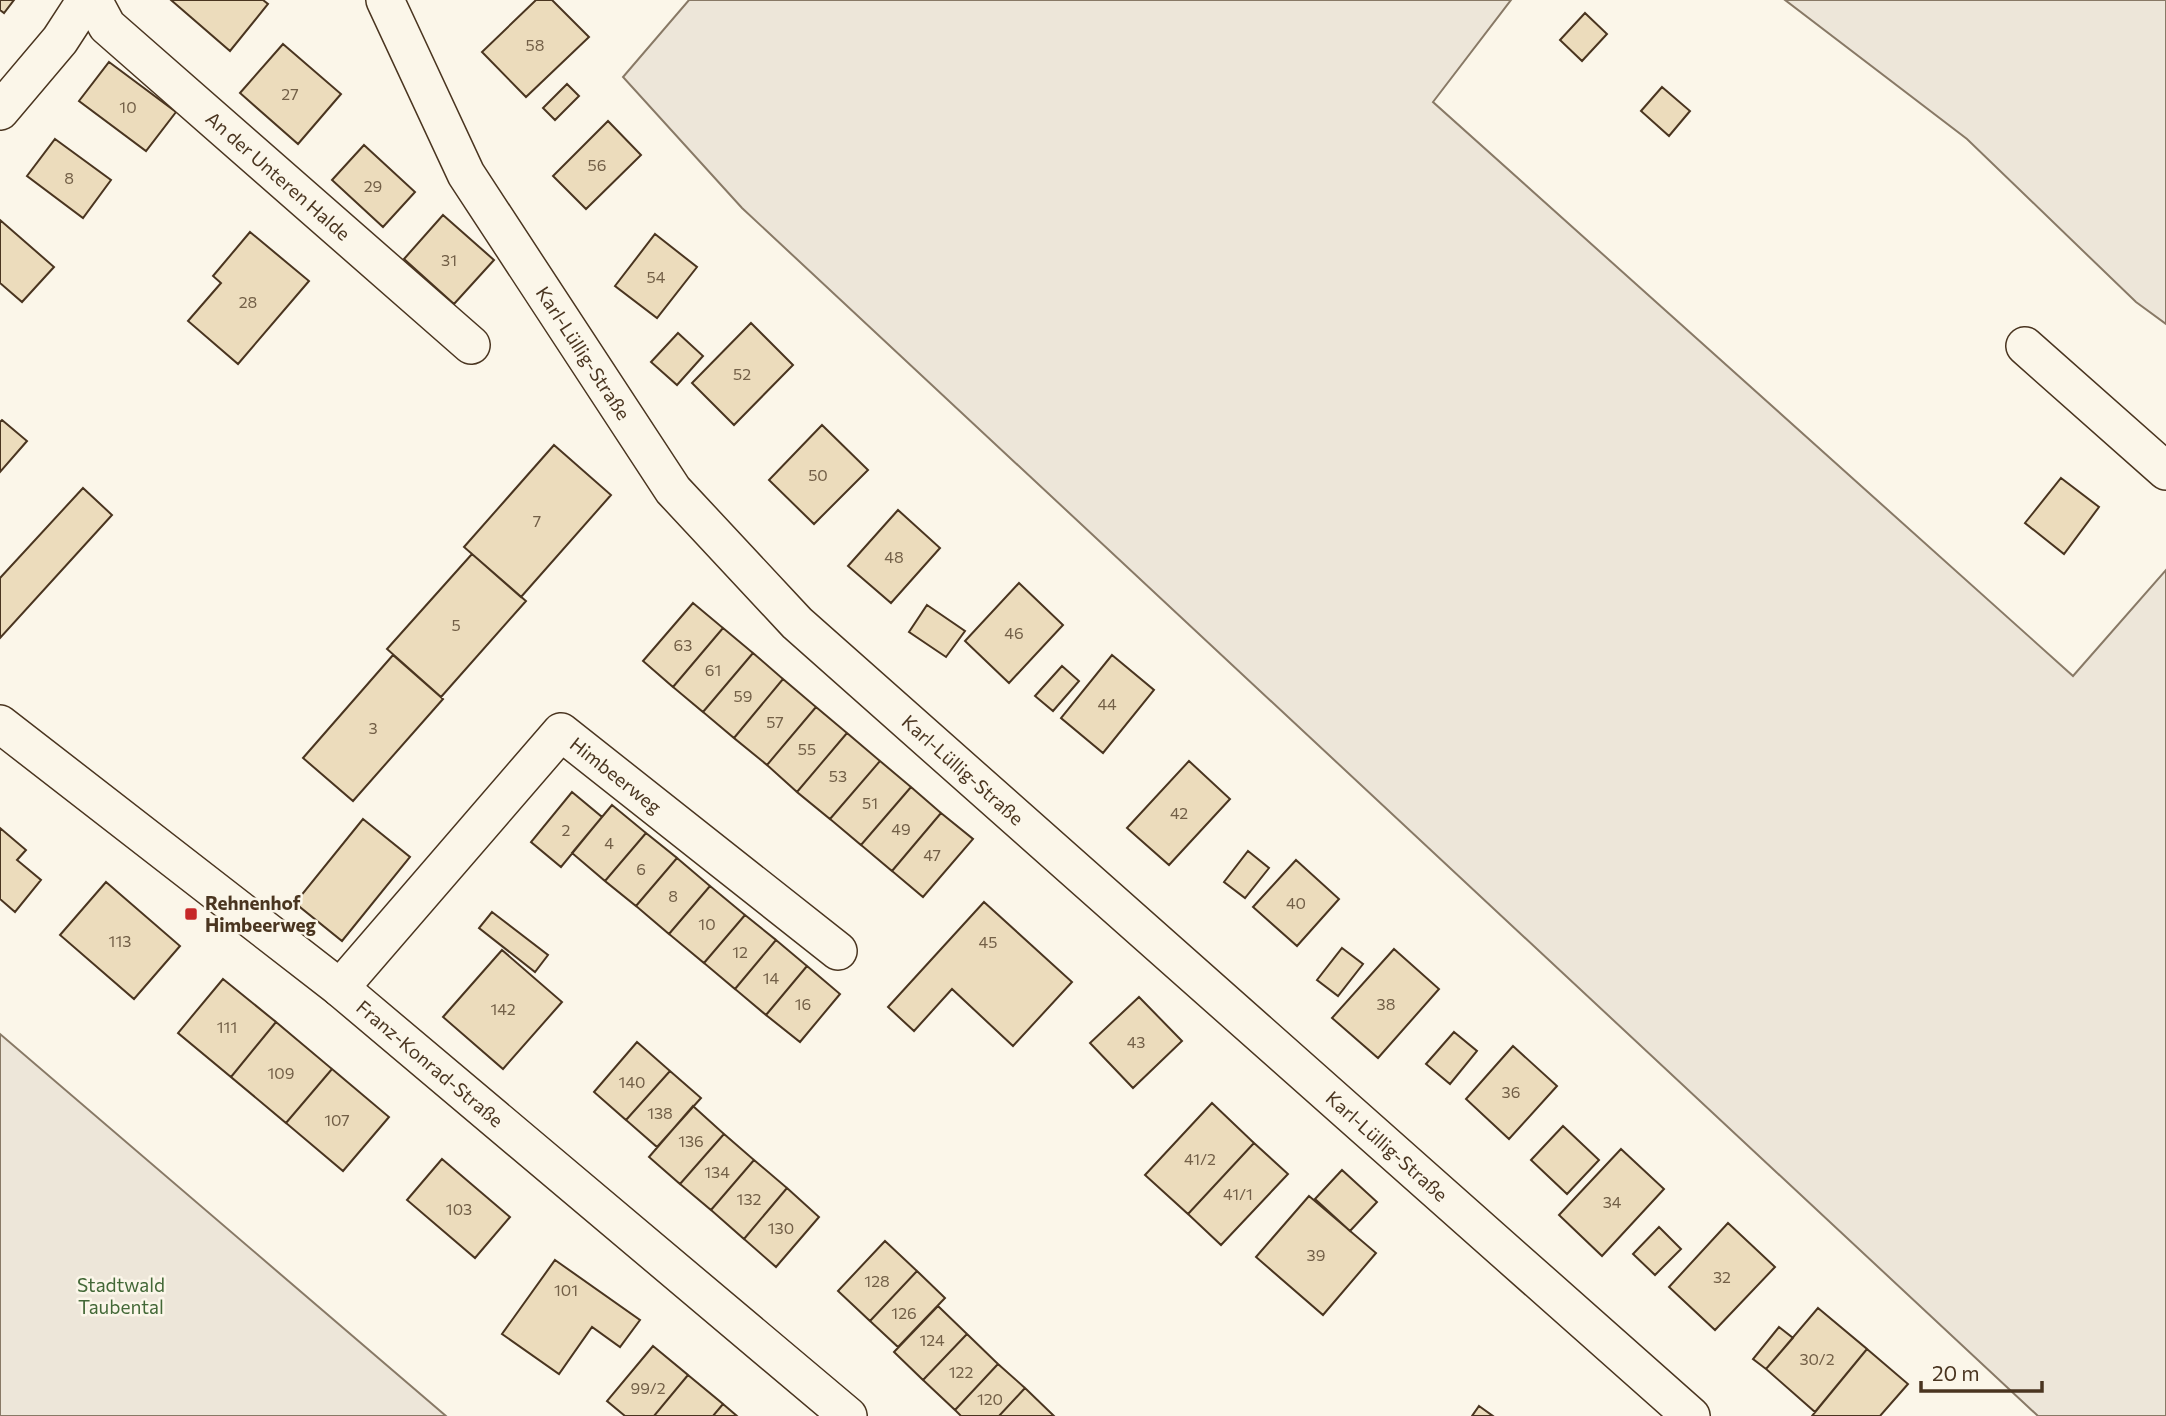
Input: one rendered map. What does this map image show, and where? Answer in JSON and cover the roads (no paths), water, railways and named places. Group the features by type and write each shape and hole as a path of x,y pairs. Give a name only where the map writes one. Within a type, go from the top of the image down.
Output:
{"street":[{"path":"0,111 60,40 86,0"},
{"name":"An der Unteren Halde","path":"93,0 107,26 471,345"},
{"name":"Karl-Lüllig-Straße","path":"385,0 466,174 673,490 797,623 1691,1416"},
{"path":"2025,346 2166,471"},
{"name":"Franz-Konrad-Straße","path":"0,724 340,988 848,1416"},
{"name":"Himbeerweg","path":"340,988 561,732 838,951"}],"place":[{"name":"Rehnenhof Himbeerweg","path":"191,914"}],"park label":[{"name":"Stadtwald Taubental","path":"121,1296"}]}
